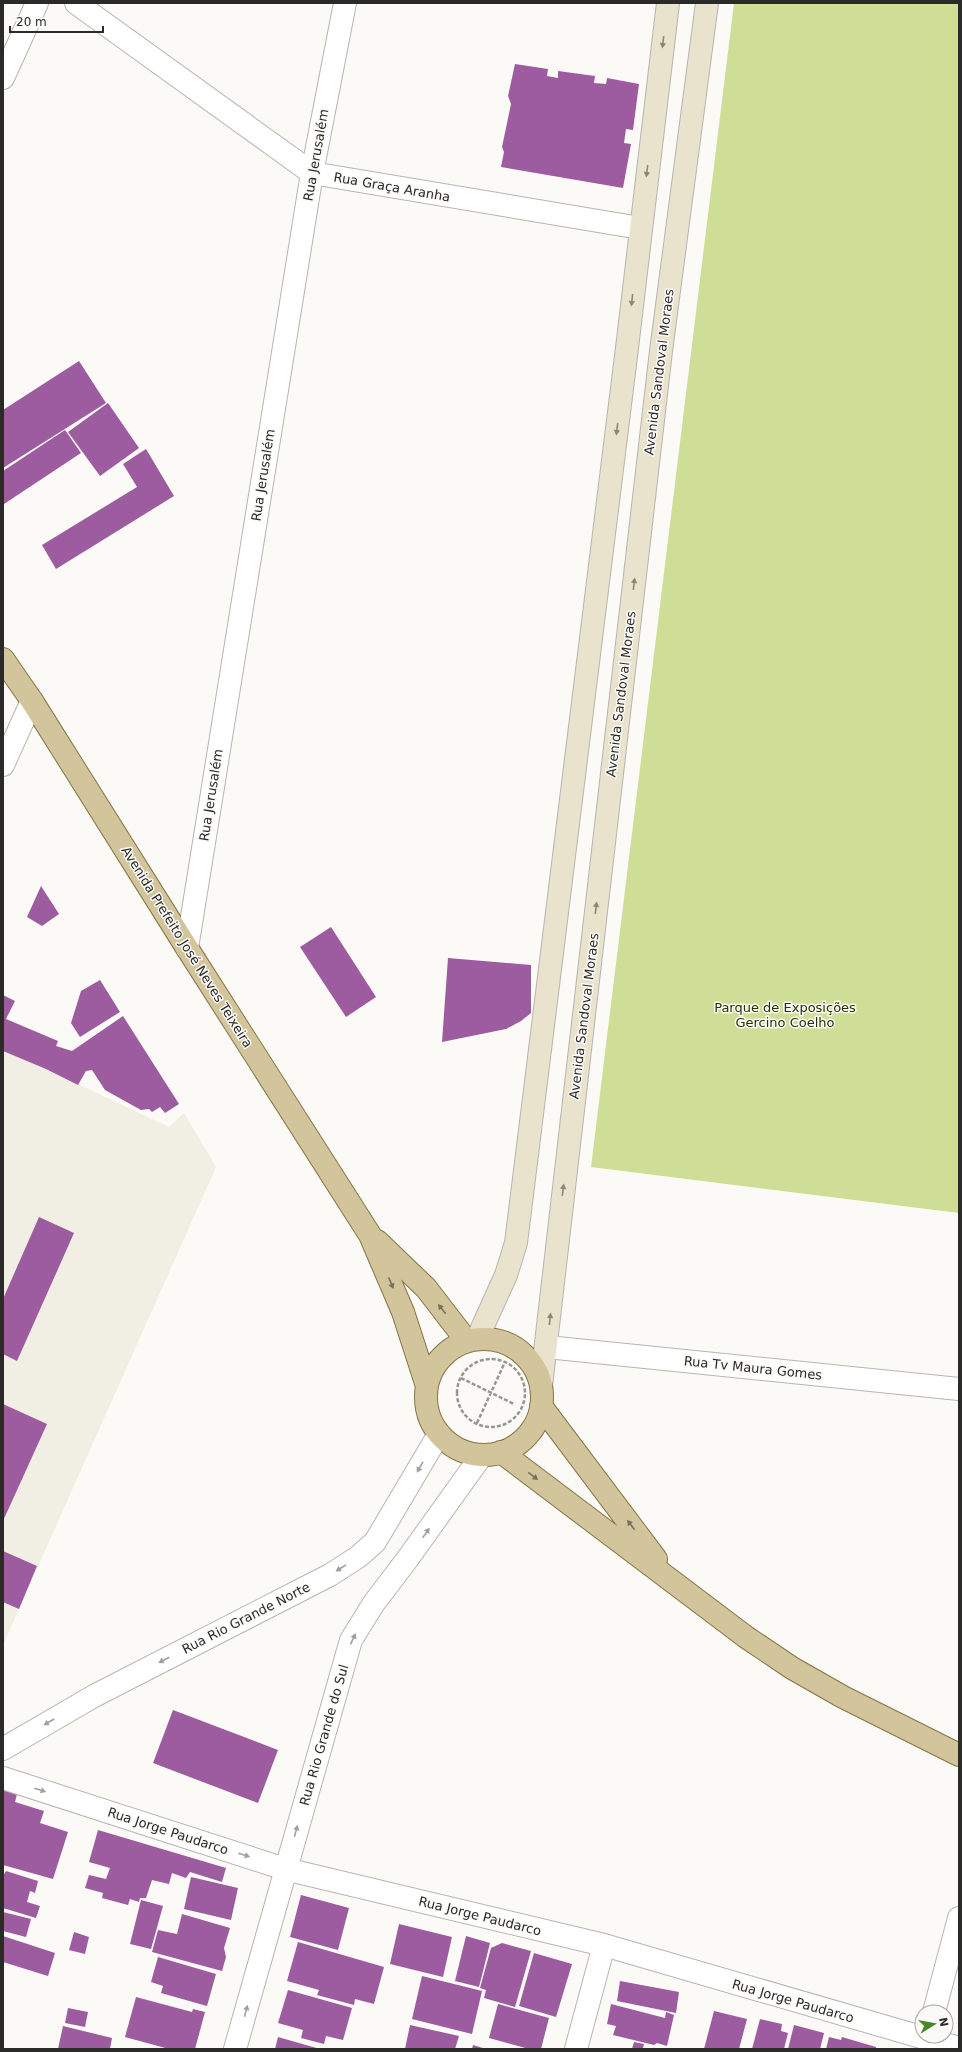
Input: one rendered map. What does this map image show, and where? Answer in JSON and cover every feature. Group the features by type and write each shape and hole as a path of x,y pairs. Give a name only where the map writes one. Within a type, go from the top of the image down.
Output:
{"main road":[{"path":"472,1338 509,1344 524,1354 535,1368 534,1426 528,1435 512,1448 492,1454 461,1450 452,1445 440,1434 429,1416 426,1396 427,1386 437,1363 447,1352 472,1338 506,1276 516,1243 627,348 640,228 668,3"},
{"name":"Avenida Sandoval Moraes","path":"535,1399 547,1347 661,351 707,3"},
{"path":"627,348 661,351"},
{"name":"Avenida Prefeito José Neves Teixeira","path":"3,659 32,701 370,1235 403,1312 427,1386"},
{"name":"Avenida Prefeito José Neves Teixeira","path":"370,1235 426,1288 472,1338"},
{"path":"535,1399 672,1579"},
{"path":"492,1454 672,1579 746,1636 792,1668 843,1696 959,1755"}],"street":[{"path":"3,78 37,3"},
{"name":"Rua Graça Aranha","path":"76,3 312,173 640,228"},
{"name":"Rua Jerusalém","path":"187,948 312,173 345,3"},
{"path":"3,765 32,701"},
{"name":"Rua Tv Maura Gomes","path":"547,1347 959,1389"},
{"name":"Rua Rio Grande Norte","path":"3,1749 94,1696 330,1575 358,1557 375,1542 440,1434"},
{"name":"Rua Rio Grande do Sul","path":"235,2049 285,1868 351,1640 374,1603 492,1454"},
{"name":"Rua Jorge Paudarco","path":"3,1778 285,1868 604,1945 914,2038"},
{"path":"936,2004 959,1918"},
{"path":"576,2049 604,1945"},
{"name":"Rua Jorge Paudarco","path":"937,2044 959,2048"}],"path":[{"path":"484,1359 495,1359 514,1367 524,1386 525,1397 535,1399 516,1416 503,1424 487,1426 468,1418 458,1400 457,1389 460,1378 466,1370 475,1363 484,1359"},
{"path":"477,1423 505,1362"},
{"path":"460,1378 491,1394 535,1399"}],"shaded area":[{"path":"3,1051 46,1069 169,1127 184,1113 216,1167 3,1645"}],"green space":[{"name":"Parque de Exposições Gercino Coelho","path":"734,3 959,3 959,1213 591,1167"}],"building":[{"path":"515,64 548,69 547,76 558,78 558,71 595,76 594,83 606,84 607,78 639,84 633,130 626,129 624,143 631,144 623,188 501,167 504,152 502,147 511,104 508,96"},
{"path":"79,361 106,403 3,468 3,410"},
{"path":"108,403 139,448 100,476 68,432"},
{"path":"65,430 81,453 4,504 3,471"},
{"path":"146,449 174,496 56,569 42,545 137,487 123,464"},
{"path":"41,886 59,914 42,926 27,917"},
{"path":"331,927 376,997 346,1017 300,947"},
{"path":"448,958 531,965 531,1013 521,1021 506,1029 442,1042"},
{"path":"100,980 120,1012 80,1037 71,1023 81,991"},
{"path":"3,995 15,1001 6,1019 58,1041 56,1046 72,1051 123,1016 179,1104 165,1113 160,1107 152,1112 149,1109 141,1110 105,1090 92,1070 86,1071 78,1085 46,1069 3,1051"},
{"path":"39,1217 74,1233 17,1361 3,1354 3,1299"},
{"path":"3,1404 47,1424 3,1521"},
{"path":"3,1551 37,1566 19,1609 3,1602"},
{"path":"173,1710 278,1750 258,1803 153,1763"},
{"path":"3,1789 17,1794 15,1802 44,1811 40,1823 68,1832 53,1879 3,1865"},
{"path":"98,1830 226,1868 222,1882 190,1872 186,1878 172,1873 169,1884 152,1880 146,1898 140,1898 139,1902 130,1899 128,1905 102,1898 103,1893 85,1888 89,1875 106,1879 110,1868 89,1862"},
{"path":"6,1871 38,1881 35,1893 30,1891 27,1902 40,1906 36,1918 3,1908 3,1876"},
{"path":"191,1877 238,1888 231,1920 184,1909"},
{"path":"301,1895 349,1908 338,1950 290,1937"},
{"path":"141,1900 163,1906 151,1949 130,1944"},
{"path":"3,1912 31,1919 26,1937 3,1931"},
{"path":"182,1914 230,1928 224,1948 226,1957 222,1971 152,1952 158,1930 177,1934"},
{"path":"399,1924 452,1937 443,1977 390,1964"},
{"path":"74,1932 89,1937 85,1954 69,1950"},
{"path":"3,1936 55,1953 48,1976 3,1962"},
{"path":"466,1936 490,1943 479,1987 455,1981"},
{"path":"298,1942 384,1967 374,2004 355,1999 354,2005 317,1995 319,1990 287,1981"},
{"path":"502,1943 531,1951 515,2007 484,1998 486,1990 480,1988 491,1948"},
{"path":"534,1953 572,1964 556,2017 519,2006"},
{"path":"158,1957 216,1974 207,2006 161,1993 163,1986 151,1982"},
{"path":"422,1976 482,1991 472,2034 412,2019"},
{"path":"620,1981 679,1992 676,2013 617,2001"},
{"path":"288,1990 352,2008 343,2040 326,2036 324,2044 301,2038 303,2030 278,2023"},
{"path":"136,1997 192,2012 193,2009 205,2012 195,2049 169,2049 125,2037"},
{"path":"498,2004 549,2018 541,2049 529,2049 489,2038"},
{"path":"611,2004 665,2018 666,2012 674,2015 667,2046 657,2043 654,2045 613,2035 616,2026 607,2024"},
{"path":"68,2008 88,2012 85,2027 65,2023"},
{"path":"714,2011 747,2019 739,2049 704,2049"},
{"path":"760,2019 782,2024 781,2031 788,2033 784,2049 752,2049"},
{"path":"410,2025 459,2036 455,2049 405,2049"},
{"path":"794,2025 824,2033 820,2049 788,2049"},
{"path":"63,2026 112,2038 110,2049 58,2049"},
{"path":"278,2037 320,2049 275,2049"},
{"path":"829,2037 841,2040 842,2037 876,2047 876,2049 826,2049"},
{"path":"634,2042 644,2044 643,2048 647,2049 632,2049"},
{"path":"473,2045 486,2049 472,2049"}]}
